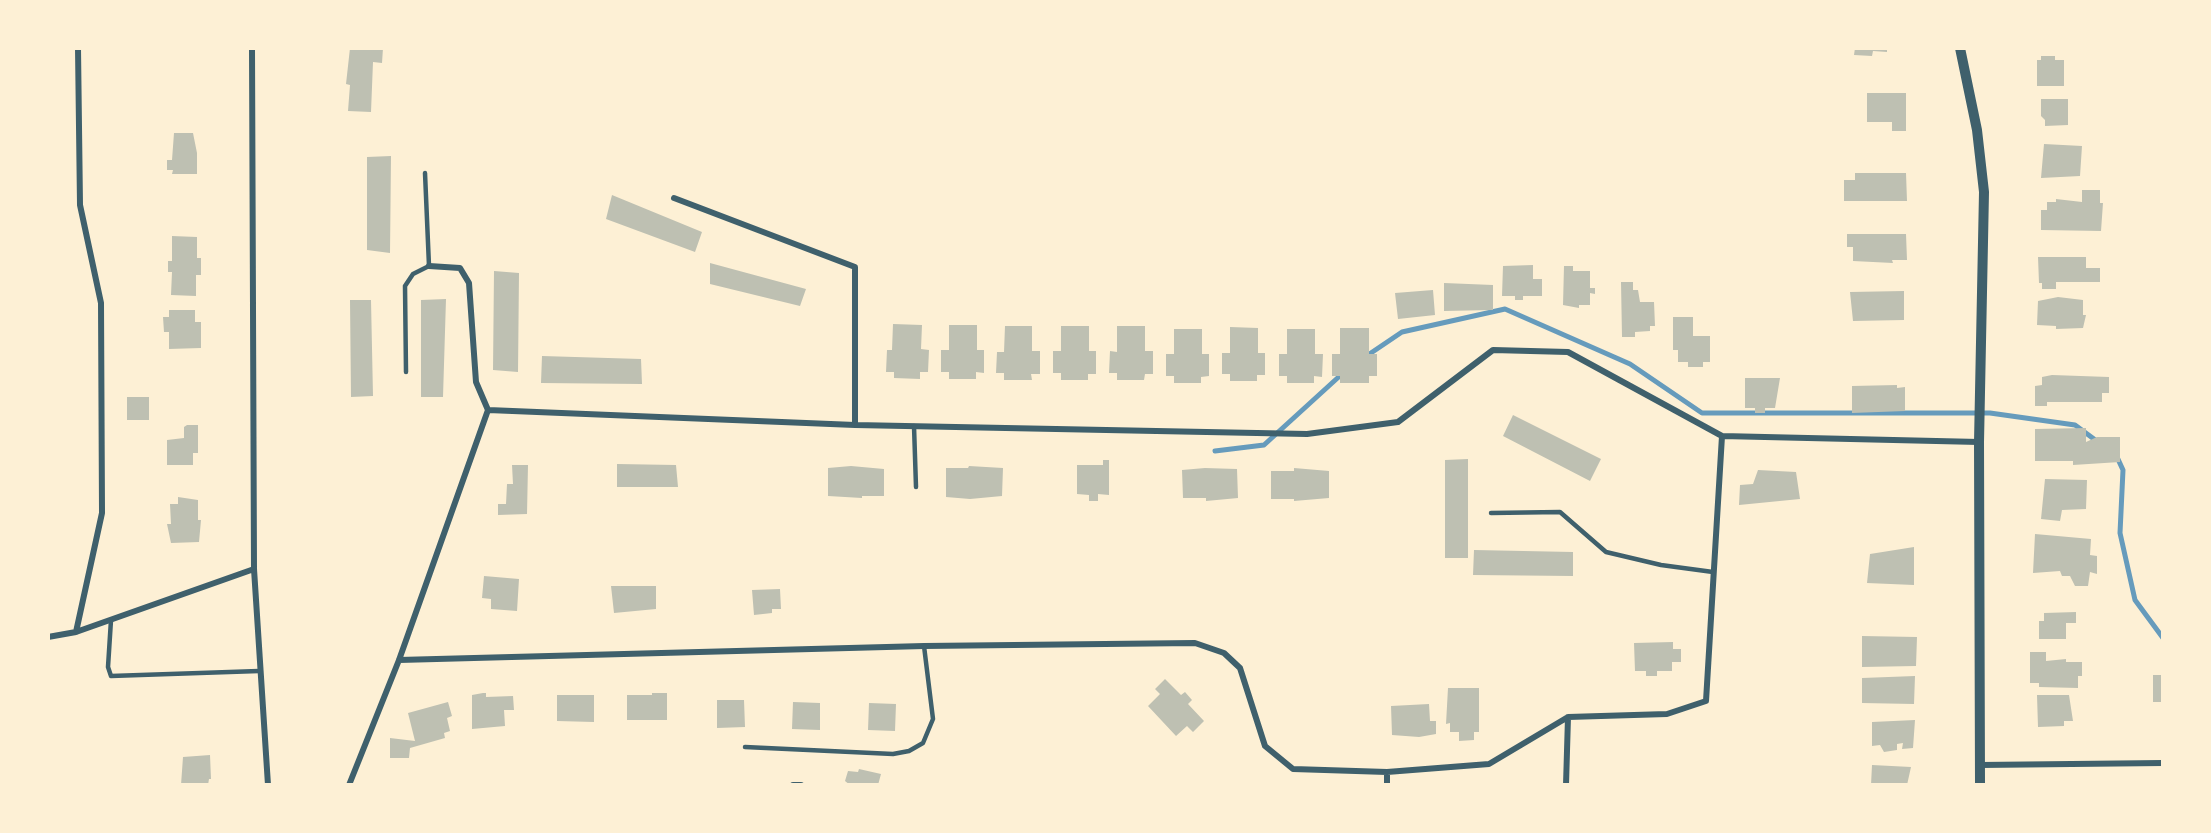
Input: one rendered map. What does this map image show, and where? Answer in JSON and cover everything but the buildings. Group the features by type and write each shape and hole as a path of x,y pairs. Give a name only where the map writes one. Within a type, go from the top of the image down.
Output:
{"street":[{"path":"76,632 102,513 101,303 80,205 78,48"},
{"path":"252,48 254,569 268,785"},
{"path":"1960,48 1977,130 1984,192 1979,442 1980,785"},
{"path":"674,198 855,267 855,425"},
{"path":"349,785 399,660 488,410 476,382 469,283 460,268 429,266"},
{"path":"488,410 855,425 1307,434 1398,422 1493,350 1568,352 1722,436 1979,442"},
{"path":"399,660 924,646 1196,643 1224,653 1240,668 1265,746 1293,769 1387,772 1489,764 1568,717 1667,714 1706,701 1722,436"},
{"path":"48,637 76,632 254,569"},
{"path":"1566,785 1568,717"},
{"path":"1980,765 2163,763"},
{"path":"1387,772 1387,785"},
{"path":"793,785 801,785"}],"lane":[{"path":"406,372 405,286 413,274 429,266 425,173"},
{"path":"914,426 916,487"},
{"path":"1491,513 1560,512 1606,552 1661,565 1713,572"},
{"path":"111,620 108,667 111,676 259,671"},
{"path":"745,747 893,754 916,747 923,743 933,719 924,646"}],"waterway":[{"path":"1365,357 1402,332 1505,309 1630,364 1702,413 1990,413 2075,425 2098,442"},
{"path":"1215,451 1264,445 1343,373"},
{"path":"2117,457 2123,470 2120,533 2135,600 2163,638"}]}
